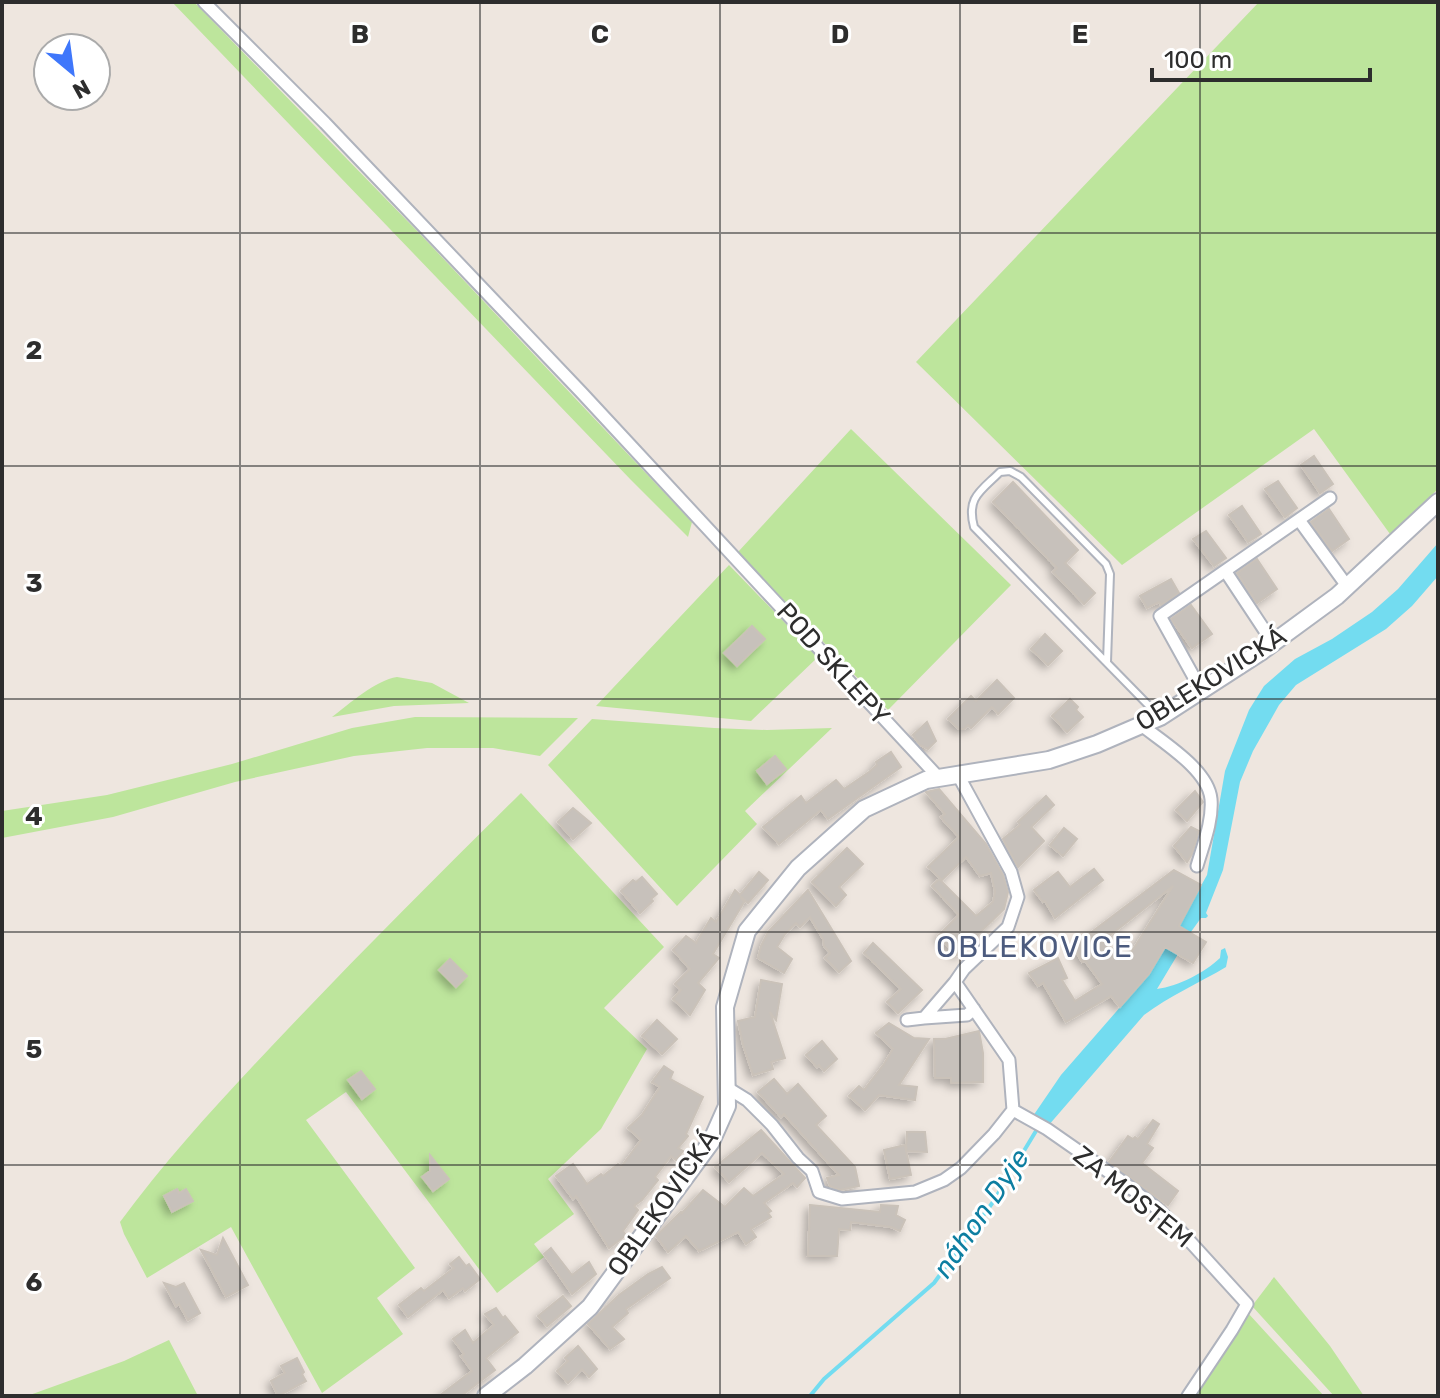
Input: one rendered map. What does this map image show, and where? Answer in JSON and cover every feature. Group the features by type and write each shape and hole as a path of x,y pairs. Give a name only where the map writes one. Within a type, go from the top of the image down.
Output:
{"street":[{"name":"POD SKLEPY","path":"204,2 335,134 939,778"},
{"path":"1201,690 1160,616 1330,498"},
{"name":"OBLEKOVICKÁ","path":"486,1396 525,1366 590,1307 711,1142 727,1106 725,1007 747,931 798,868 864,809 926,780 1049,760 1097,744 1160,717 1273,643 1337,596 1438,502"},
{"path":"1299,520 1347,586"},
{"path":"1226,572 1273,643"},
{"path":"1140,724 1192,766 1205,781 1211,797 1210,811 1197,866"},
{"path":"924,1018 964,969 1008,927 1018,897 1011,872 958,775"},
{"path":"726,1087 747,1100 772,1125 812,1171 819,1192 842,1199 915,1192 944,1180 972,1157 1013,1110 1009,1060 955,982"},
{"path":"907,1020 967,1015 974,1009"},
{"name":"ZA MOSTEM","path":"1013,1110 1047,1129 1123,1182 1165,1216 1247,1304 1188,1396"}],"lane":[{"path":"1107,662 1110,574 1106,564 1021,477 1010,471 1000,472 974,498 970,511 974,527 1160,717"}],"green space":[{"path":"172,2 194,2 421,235 692,522 688,537 631,480"},
{"path":"1259,2 1438,2 1438,489 1390,534 1314,429 1122,565 916,362"},
{"path":"851,429 1011,585 888,710 738,552"},
{"path":"729,565 818,657 751,721 596,706"},
{"path":"397,677 432,683 469,703 394,706 332,717 354,699"},
{"path":"415,717 578,718 540,756 493,748 427,748 354,756 235,782 113,817 2,838 2,811 107,795 232,764 352,728"},
{"path":"592,719 767,730 832,728 745,811 757,824 677,906 548,765"},
{"path":"521,793 664,947 604,1008 647,1049 601,1129 548,1179 574,1214 534,1244 544,1257 497,1293 346,1092 306,1120 415,1268 377,1298 403,1334 322,1393 231,1227 147,1278 120,1222 180,1147 243,1076"},
{"path":"1274,1277 1330,1346 1364,1396 1334,1396 1252,1306"},
{"path":"1248,1313 1324,1396 1192,1396"},
{"path":"169,1340 198,1396 27,1396 124,1361"}],"water":[{"path":"1438,543 1438,576 1412,606 1386,629 1296,685 1279,705 1253,751 1240,782 1223,870 1206,913 1208,916 1201,918 1188,936 1177,930 1207,875 1225,771 1249,710 1264,686 1295,659 1372,612 1398,589"},
{"path":"1169,941 1181,949 1157,989 1199,974 1220,958 1221,950 1225,948 1228,957 1226,967 1144,1015 1048,1126 1033,1116 1061,1075 1149,974"}],"building":[{"path":"1314,456 1333,484 1320,493 1301,465"},
{"path":"1278,481 1297,508 1285,517 1265,489"},
{"path":"1013,482 1078,550 1065,563 1095,593 1084,604 1053,572 1057,568 993,502"},
{"path":"1242,506 1261,534 1248,542 1229,515"},
{"path":"1329,509 1349,539 1332,551 1311,522"},
{"path":"1206,531 1226,558 1214,566 1193,539"},
{"path":"1257,559 1277,589 1257,603 1237,573"},
{"path":"1171,579 1179,593 1161,605 1159,602 1147,608 1140,596"},
{"path":"1191,605 1212,634 1192,648 1171,619"},
{"path":"752,626 765,639 737,666 724,653"},
{"path":"1045,634 1062,651 1048,665 1031,649"},
{"path":"997,680 1014,698 998,714 992,707 971,728 968,725 964,729 959,729 948,719 971,696 976,701"},
{"path":"1070,699 1083,717 1067,732 1052,716"},
{"path":"927,722 936,741 928,749 920,745 913,735"},
{"path":"891,752 901,767 828,819 821,810 779,844 763,827 801,796 806,803 836,780 844,789"},
{"path":"775,756 786,769 767,784 757,771"},
{"path":"939,789 986,844 1003,875 1008,892 1004,909 957,955 938,936 959,915 932,886 939,879 976,916 993,902 995,892 991,873 980,876 966,857 942,880 928,867 959,837 941,817 945,814 926,792"},
{"path":"1195,791 1203,802 1187,821 1176,810"},
{"path":"1046,796 1054,805 1031,827 1044,841 1018,867 1003,839"},
{"path":"573,808 591,823 573,839 558,822"},
{"path":"1191,827 1199,831 1187,862 1174,846"},
{"path":"1064,828 1077,839 1063,856 1050,845"},
{"path":"847,848 863,864 839,887 846,895 836,906 812,882"},
{"path":"1094,869 1103,880 1055,918 1034,890 1058,872 1070,887"},
{"path":"1174,870 1201,885 1179,926 1206,942 1193,963 1165,947 1149,974 1120,1007 1111,996 1066,1022 1043,983 1038,986 1029,973 1058,958 1067,978 1062,980 1075,1001 1102,984 1085,961 1082,962 1073,946","holes":["1173,886 1127,959 1102,941"]},
{"path":"759,872 768,880 748,903 740,896 744,902 713,954 719,958 698,983 705,990 690,1015 673,999 681,990 675,984 690,969 673,950 686,936 696,943 711,918 716,922 735,890 740,895"},
{"path":"642,877 657,894 640,913 621,891 633,880 636,882"},
{"path":"808,890 851,961 839,972 825,958 830,953 810,917 800,927 796,923 777,947 792,959 784,973 758,958 768,932"},
{"path":"873,943 922,990 898,1013 887,1002 901,989 864,953"},
{"path":"450,959 467,976 456,987 439,970"},
{"path":"761,980 782,984 776,1020 770,1012 785,1058 771,1062 773,1069 753,1075 738,1021 755,1017"},
{"path":"657,1020 677,1039 662,1054 642,1036"},
{"path":"889,1023 914,1038 929,1039 899,1085 917,1087 915,1100 879,1095 865,1110 849,1096 859,1086 864,1090 893,1049 876,1033"},
{"path":"979,1031 983,1082 951,1083 951,1078 935,1078 934,1039"},
{"path":"822,1041 837,1059 824,1071 806,1055"},
{"path":"664,1066 673,1072 670,1079 703,1097 686,1134 688,1136 678,1148 683,1151 676,1160 671,1156 655,1177 658,1180 634,1206 638,1210 623,1231 626,1235 609,1248 576,1196 573,1199 556,1176 573,1164 587,1184 618,1164 621,1167 641,1140 628,1128 642,1115 660,1087 652,1082"},
{"path":"361,1071 375,1089 362,1099 348,1080"},
{"path":"774,1079 787,1094 798,1084 826,1116 816,1125 855,1167 859,1186 840,1190 830,1186 827,1178 839,1175 784,1114 781,1117 758,1092"},
{"path":"1153,1120 1159,1124 1147,1144 1153,1148 1142,1163 1178,1191 1168,1205 1109,1162 1128,1136 1138,1139"},
{"path":"761,1130 805,1178 797,1187 793,1183 764,1203 771,1211 768,1213 771,1217 751,1229 756,1237 746,1244 738,1232 699,1251 686,1236 668,1252 656,1236 703,1190 725,1207 744,1188 753,1196 784,1174 762,1153 729,1182 715,1167"},
{"path":"907,1132 925,1132 927,1152 906,1151"},
{"path":"905,1145 911,1175 890,1179 884,1150"},
{"path":"430,1155 449,1179 433,1191 422,1177 430,1171"},
{"path":"177,1189 179,1193 186,1189 193,1201 172,1212 164,1196"},
{"path":"810,1205 880,1212 881,1205 898,1206 896,1215 905,1220 900,1231 851,1222 850,1230 839,1229 837,1256 808,1256"},
{"path":"223,1238 248,1285 226,1297 201,1250 217,1255"},
{"path":"551,1248 572,1275 589,1262 596,1274 572,1294 544,1254"},
{"path":"459,1257 466,1266 469,1264 480,1279 449,1298 443,1290 408,1317 399,1305 454,1268 450,1264"},
{"path":"662,1267 670,1278 626,1309 628,1313 612,1327 624,1339 610,1349 588,1324 619,1295"},
{"path":"164,1283 176,1287 184,1283 200,1313 188,1320 179,1304 176,1306"},
{"path":"563,1296 571,1306 547,1326 538,1316"},
{"path":"496,1308 518,1332 486,1358 495,1370 461,1396 439,1396 472,1371 453,1339 465,1330 473,1343 494,1325 485,1314"},
{"path":"578,1346 597,1369 589,1377 582,1369 568,1383 557,1371"},
{"path":"297,1358 306,1381 278,1396 271,1381 285,1373 281,1366"}],"waterway":[{"name":"náhon Dyje","path":"810,1396 824,1379 934,1283 993,1202 1039,1126"}],"district":[{"name":"OBLEKOVICE","path":"1035,947"}]}
